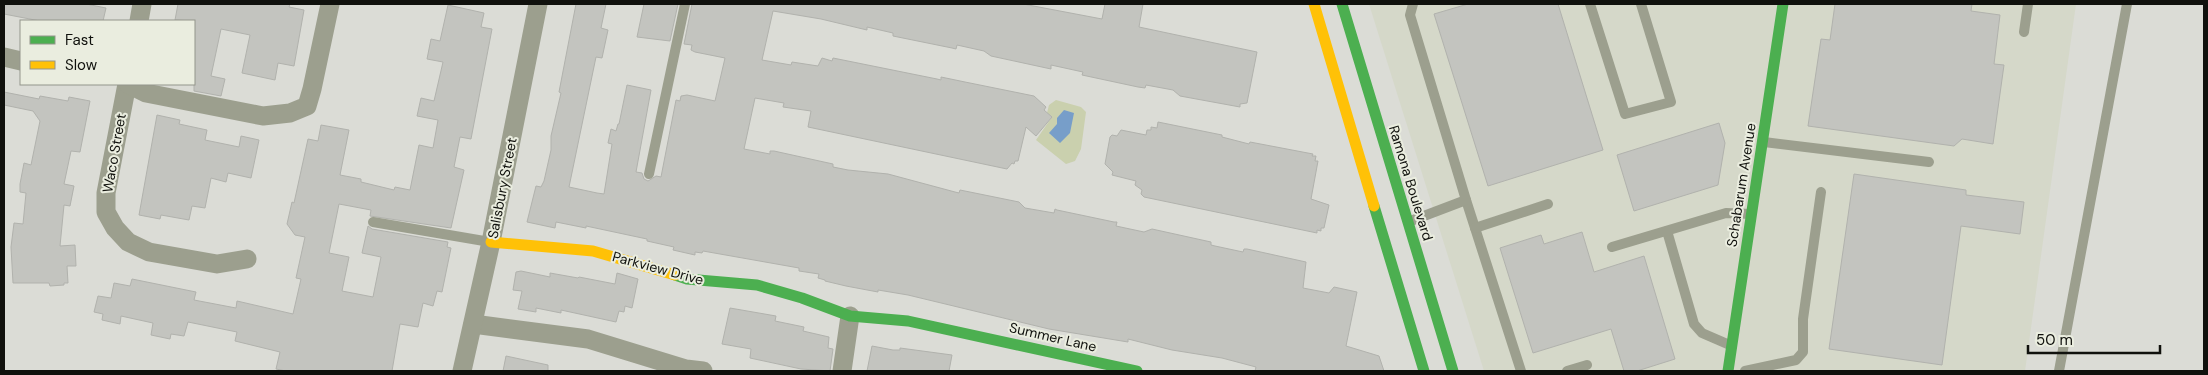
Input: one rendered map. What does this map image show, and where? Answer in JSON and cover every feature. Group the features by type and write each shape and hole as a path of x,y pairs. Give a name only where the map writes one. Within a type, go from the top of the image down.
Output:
{"street":[{"path":"139,20 142,4"},
{"path":"129,85 146,93 263,116 290,113 307,106 330,4"},
{"name":"Salisbury Street","path":"462,371 491,242 538,4"},
{"path":"1314,4 1424,371"},
{"name":"Ramona Boulevard","path":"1342,4 1406,222 1453,371"},
{"name":"Schabarum Avenue","path":"1728,371 1783,4"},
{"path":"4,57 20,61"},
{"name":"Waco Street","path":"127,85 106,193 106,212 115,228 128,242 149,252 216,264 248,259"},
{"name":"Parkview Drive","path":"491,242 592,251 639,263 687,279 757,285 802,298 850,316 908,321 962,332"},
{"path":"842,371 850,316"},
{"path":"473,324 588,339 686,369 703,371"},
{"name":"Summer Lane","path":"962,332 1137,371"}],"lane":[{"path":"649,174 685,4"},
{"path":"1413,4 1410,15 1466,200 1521,371"},
{"path":"1590,4 1625,114 1671,102 1640,4"},
{"path":"2024,32 2028,4"},
{"path":"2059,371 2127,4"},
{"path":"1763,142 1929,162"},
{"path":"1745,371 1796,360 1803,352 1803,319 1821,192"},
{"path":"1406,222 1466,200"},
{"path":"1475,228 1548,204"},
{"path":"1612,247 1726,213 1752,214"},
{"path":"373,222 491,242"},
{"path":"1667,231 1694,324 1702,333 1732,346"},
{"path":"1567,371 1587,364"}],"shaded area":[{"path":"1369,4 2076,4 2025,371 1484,371"}],"green space":[{"path":"1056,100 1081,107 1086,112 1081,149 1075,161 1066,164 1036,140 1052,117 1047,113 1049,105"}],"water":[{"path":"1064,110 1074,113 1070,133 1060,143 1049,133 1057,124 1057,118"}],"building":[{"path":"4,4 86,4 106,8 103,20 35,20 4,14"},
{"path":"178,4 290,4 289,7 304,10 294,66 278,63 275,80 242,73 250,35 221,29 211,76 225,79 221,96 194,91 195,20 175,20"},
{"path":"576,4 606,4 601,28 608,30 602,58 596,57 569,187 604,194 612,144 608,143 611,129 616,131 619,124 627,85 651,90 636,172 642,173 644,179 648,181 656,176 661,177 676,100 680,101 681,96 687,95 715,101 725,58 695,52 691,50 692,45 684,44 692,4 1023,4 1102,19 1105,4 1143,4 1139,27 1257,52 1247,103 1240,104 1240,107 1180,96 1173,90 1146,85 1145,88 1138,87 1082,75 1083,72 1051,65 1051,69 991,56 984,51 957,45 956,49 893,36 893,33 867,27 867,30 821,19 773,11 762,60 791,65 792,62 818,66 822,58 832,61 833,58 941,80 941,77 1034,96 1046,107 1044,110 1052,117 1036,136 1026,127 1018,161 1015,161 1014,164 1012,163 1007,169 808,127 811,111 783,107 784,103 755,98 744,149 770,154 770,151 774,151 833,164 833,167 888,174 959,193 960,190 1019,202 1025,208 1054,213 1055,209 1117,222 1116,226 1144,232 1152,229 1211,242 1211,245 1243,252 1244,249 1247,249 1306,262 1303,288 1329,293 1334,287 1357,292 1346,346 1379,356 1384,371 1255,371 1256,367 1222,358 1172,350 1128,339 1128,342 1049,329 908,295 846,286 825,281 818,278 819,274 799,271 799,268 703,251 702,253 695,252 695,255 673,250 674,247 647,241 647,239 586,226 586,228 556,222 555,228 527,222 536,186 541,187 544,181 551,150 551,136 561,93 559,92"},
{"path":"644,4 678,4 670,41 637,37"},
{"path":"1468,4 1558,4 1603,150 1488,186 1434,14"},
{"path":"1835,4 1972,4 1971,11 2000,15 1994,64 2004,65 1993,144 1962,139 1954,146 1808,126 1821,39 1830,40"},
{"path":"448,5 484,13 481,27 492,29 471,139 460,137 454,167 464,170 451,228 370,216 371,210 339,204 329,253 349,257 342,291 373,297 381,257 362,253 368,226 372,229 448,242 447,247 451,248 442,292 437,291 433,306 423,303 418,327 400,324 392,371 286,371 276,369 280,352 235,341 237,332 188,322 184,336 171,334 170,339 151,335 153,323 121,316 120,324 102,320 103,314 94,312 98,296 111,298 114,283 130,286 132,279 196,292 194,300 236,308 237,301 293,314 301,279 296,278 305,237 295,235 287,224 292,202 294,203 308,139 318,141 321,125 349,130 340,175 361,179 361,182 394,190 395,187 410,190 419,145 433,148 438,120 417,116 421,98 434,101 443,62 427,59 431,39 440,41"},
{"path":"4,92 39,99 40,96 68,101 69,97 90,101 80,152 71,151 64,184 74,186 70,206 64,205 60,246 75,245 76,266 67,266 68,283 64,283 64,285 50,286 49,283 13,283 11,247 14,223 23,224 26,193 20,192 20,184 24,163 31,165 40,121 33,111 4,105"},
{"path":"157,115 180,120 179,124 207,130 205,140 239,147 241,136 259,140 251,178 228,173 226,182 211,178 205,208 192,206 189,220 161,215 160,219 139,215"},
{"path":"1158,122 1222,135 1222,137 1249,144 1250,142 1313,154 1312,156 1316,156 1315,161 1318,161 1311,199 1329,205 1324,228 1321,228 1321,231 1317,230 1317,233 1144,197 1141,194 1142,190 1135,185 1136,181 1112,175 1113,172 1105,164 1110,137 1112,135 1117,136 1121,130 1146,135 1147,130 1151,130 1151,127 1157,128"},
{"path":"1719,123 1725,143 1718,185 1634,211 1617,155"},
{"path":"1854,174 1966,190 1966,195 2024,202 2020,234 1961,226 1942,365 1829,349"},
{"path":"1582,232 1594,272 1644,256 1675,359 1637,371 1624,371 1611,329 1533,353 1500,248 1541,235 1544,244"},
{"path":"521,271 550,277 550,273 579,277 615,284 617,273 638,279 632,308 625,306 624,312 619,311 616,322 561,310 561,313 536,308 536,312 518,309 522,291 513,290 516,272"},
{"path":"730,308 776,316 775,321 804,327 803,331 829,337 828,348 833,349 830,371 801,369 750,358 751,349 722,344"},
{"path":"872,346 893,350 900,350 900,348 952,355 949,371 867,371"},
{"path":"506,356 548,365 548,371 503,371"}],"traffic: fast":[{"path":"1342,4 1453,371"},
{"path":"1728,371 1783,4"},
{"path":"1374,206 1424,371"},
{"path":"675,275 687,279 757,285 802,298 850,316 908,321 1137,371"}],"traffic: slow":[{"path":"1314,4 1374,206"},
{"path":"491,242 593,251 675,275"}]}
